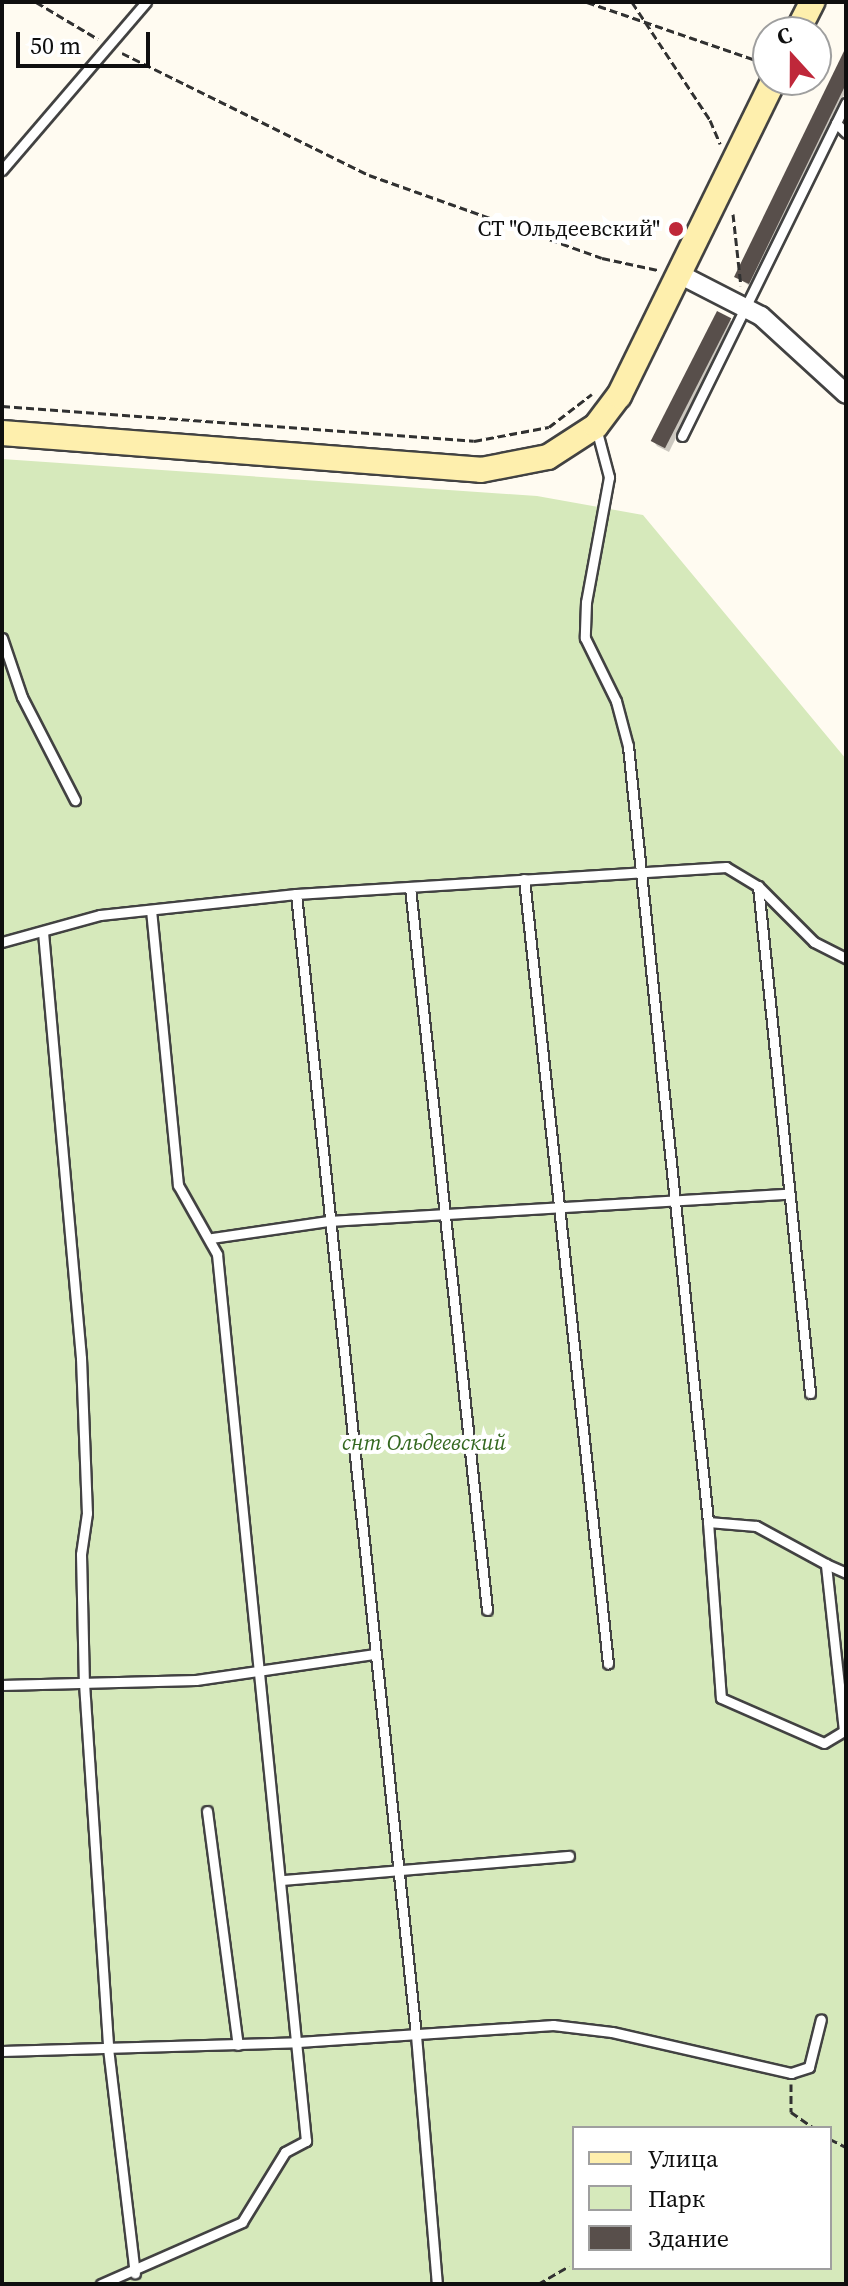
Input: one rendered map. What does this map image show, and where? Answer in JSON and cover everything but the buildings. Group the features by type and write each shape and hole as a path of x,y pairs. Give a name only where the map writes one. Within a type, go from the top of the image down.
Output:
{"street":[{"path":"2,433 481,470 548,457 596,426 619,396 766,96"},
{"path":"679,274 754,312 846,394"}],"lane":[{"path":"2,170 146,2"},
{"path":"682,436 754,312 846,103"},
{"path":"836,123 846,133"},
{"path":"596,426 609,477 586,602 585,638 616,701 628,746 638,872 708,1522 721,1698 824,1743 844,1731 826,1564"},
{"path":"2,638 22,697 75,800"},
{"path":"2,942 100,915 296,894 726,867 758,886 814,942 846,958"},
{"path":"524,879 608,1664"},
{"path":"758,886 787,1194 810,1393"},
{"path":"410,887 487,1610"},
{"path":"296,894 416,2035 437,2284"},
{"path":"101,2284 135,2273 242,2222 285,2152 306,2141 262,1667 212,1238 188,1209 178,1185 151,911"},
{"path":"43,932 81,1358 87,1513 81,1554 84,1683 108,2048 135,2273"},
{"path":"212,1238 329,1221 674,1204 787,1194"},
{"path":"708,1522 756,1526 846,1573"},
{"path":"2,1685 196,1680 262,1667 375,1654"},
{"path":"207,1811 238,2045"},
{"path":"283,1880 569,1856"},
{"path":"2,2051 238,2045 553,2025 612,2032 791,2073 809,2067 821,2019"}],"path":[{"path":"36,2 168,80 369,175 602,258 662,271 655,285"},
{"path":"587,2 752,59"},
{"path":"632,2 710,120 723,151"},
{"path":"733,208 735,263 754,312"},
{"path":"2,406 474,441 549,427 595,391"},
{"path":"791,2073 791,2112 811,2126"},
{"path":"538,2284 569,2266"}],"green space":[{"name":"снт Ольдеевский","path":"2,459 537,496 643,515 846,759 846,2284 2,2284"}],"place":[{"name":"СТ \"Ольдеевский\"","path":"676,229"}]}
